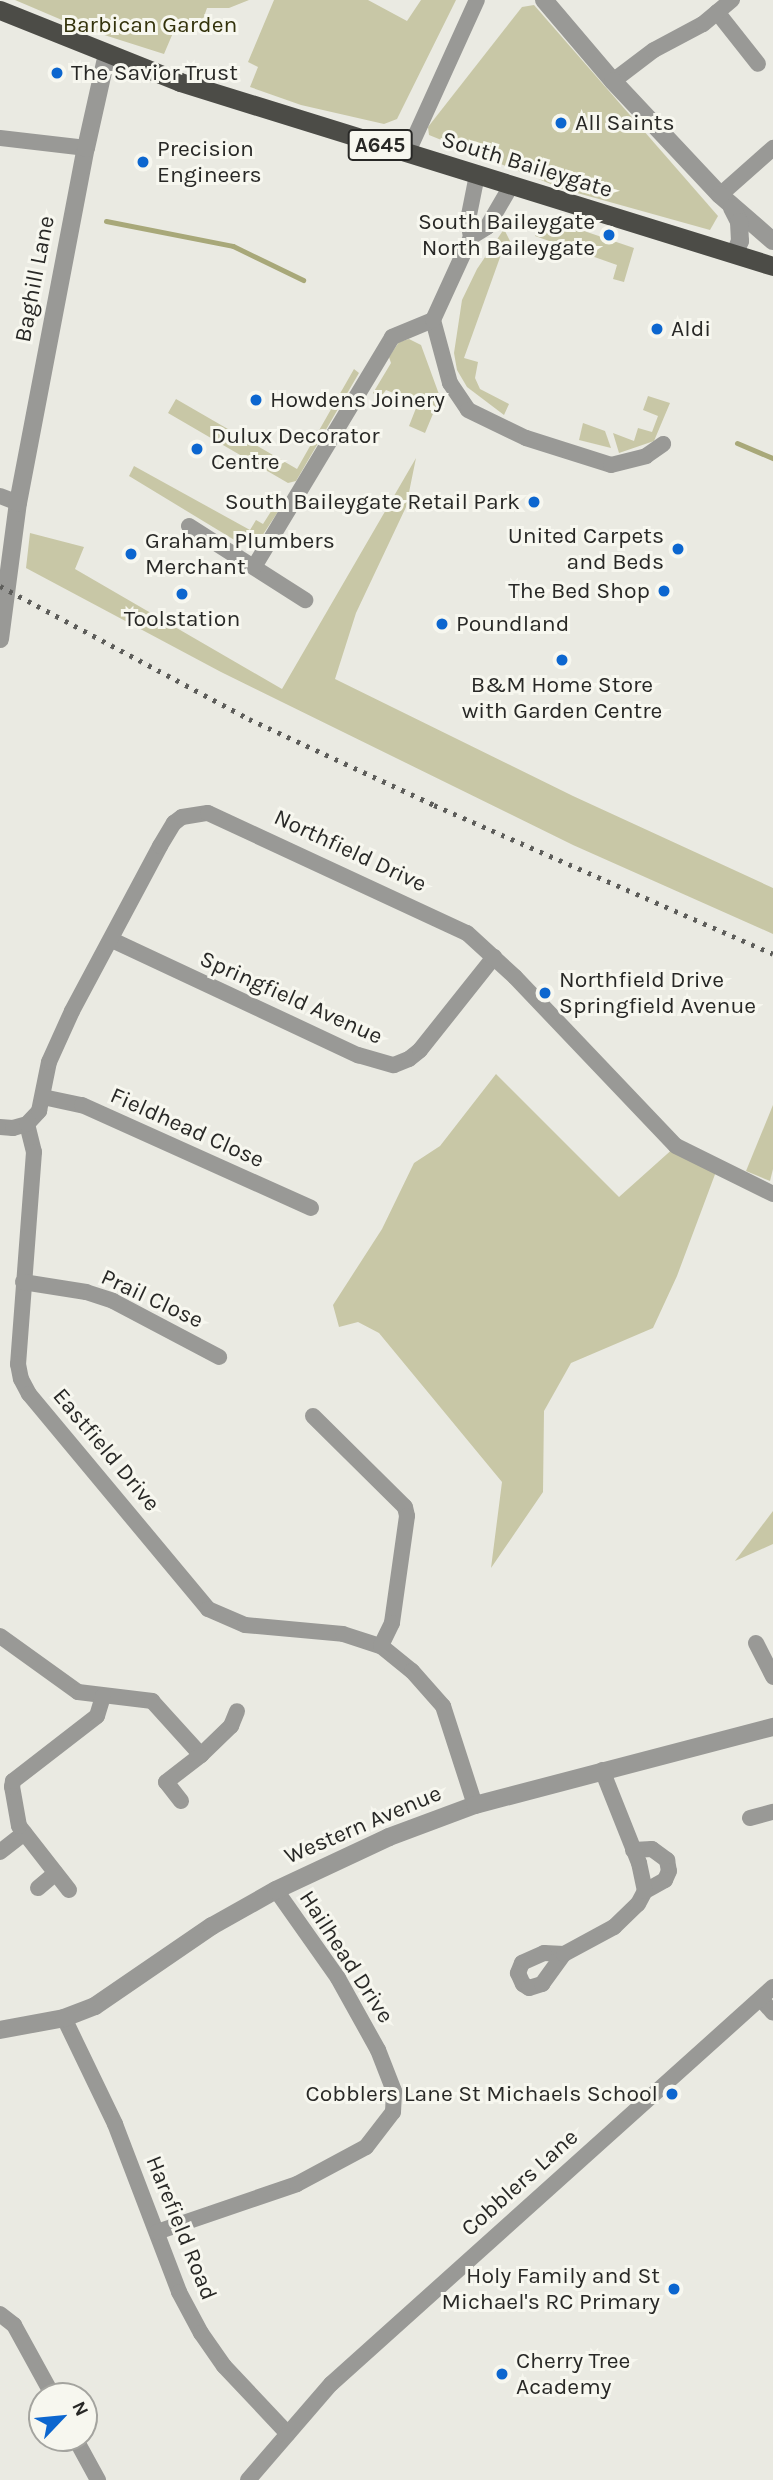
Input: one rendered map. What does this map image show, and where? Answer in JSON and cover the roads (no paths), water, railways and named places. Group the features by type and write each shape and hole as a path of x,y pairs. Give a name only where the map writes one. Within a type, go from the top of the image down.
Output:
{"highway":[{"name":"A645","path":"0,10 107,54"},
{"name":"South Baileygate","path":"107,54 180,82 407,154 735,253"},
{"name":"A645","path":"735,253 773,266"}],"street":[{"path":"407,154 477,0"},
{"path":"544,0 613,81 726,202 773,241"},
{"path":"613,81 654,50 681,38 732,0"},
{"path":"717,12 758,64"},
{"name":"Baghill Lane","path":"0,639 18,503 86,148 107,54"},
{"path":"0,138 86,148"},
{"path":"726,202 773,148"},
{"path":"471,237 468,220 477,175"},
{"path":"511,186 487,227 471,237 433,320 450,383 468,410 526,438 594,462 615,465 646,456 663,444"},
{"path":"726,202 739,222 740,241 735,253"},
{"path":"254,567 392,337 433,320"},
{"path":"0,496 18,503"},
{"path":"189,526 305,600"},
{"name":"Northfield Drive","path":"27,1124 39,1111 49,1062 72,1011 174,822 188,814 208,813 450,922 467,933 494,957 676,1146 773,1194"},
{"name":"Springfield Avenue","path":"112,940 358,1055 394,1065 409,1059 420,1049 494,957"},
{"name":"Fieldhead Close","path":"43,1097 82,1105 311,1208"},
{"path":"0,1127 13,1128 27,1124"},
{"name":"Eastfield Drive","path":"27,1124 34,1152 18,1364 21,1379 29,1394 208,1609 245,1625 344,1634 381,1646 426,1684 443,1706 475,1805"},
{"name":"Prail Close","path":"23,1282 86,1293 113,1301 219,1357"},
{"path":"313,1416 405,1507 407,1516 392,1623 381,1646"},
{"path":"0,1636 78,1692 152,1701 201,1755"},
{"path":"756,1643 773,1677"},
{"path":"69,1890 19,1826 13,1781 97,1716 103,1696"},
{"path":"181,1801 166,1782 201,1755 230,1726 237,1711"},
{"name":"Western Avenue","path":"0,2030 64,2018 95,2006 212,1927 276,1889 389,1837 475,1805 773,1727"},
{"path":"602,1770 633,1850 645,1891"},
{"path":"750,1818 773,1812"},
{"path":"0,1852 24,1833"},
{"path":"564,1954 614,1927 638,1904 645,1891 665,1880 669,1871 667,1860 652,1849 633,1850"},
{"path":"37,1888 56,1873"},
{"name":"Hailhead Drive","path":"157,2232 297,2185 366,2147 393,2112 394,2091 378,2050 338,1978 276,1889"},
{"name":"Cobblers Lane","path":"248,2480 331,2384 773,1987"},
{"path":"761,1999 773,2013"},
{"name":"Harefield Road","path":"64,2018 115,2123 179,2291 201,2333 224,2367 288,2434"},
{"path":"0,2314 14,2325 45,2382"},
{"path":"83,2452 98,2480"}],"waterway":[{"path":"106,221 233,246 303,280"},
{"path":"737,443 773,458"}],"railway":[{"path":"0,586 249,719 434,805 773,954"}],"place":[{"name":"The Savior Trust","path":"57,73"},
{"name":"All Saints","path":"561,123"},
{"name":"Precision Engineers","path":"143,162"},
{"name":"South Baileygate North Baileygate","path":"609,235"},
{"name":"Aldi","path":"657,329"},
{"name":"Howdens Joinery","path":"256,400"},
{"name":"Dulux Decorator Centre","path":"197,449"},
{"name":"South Baileygate Retail Park","path":"534,502"},
{"name":"United Carpets and Beds","path":"678,549"},
{"name":"Graham Plumbers Merchant","path":"131,554"},
{"name":"The Bed Shop","path":"664,591"},
{"name":"Toolstation","path":"182,594"},
{"name":"Poundland","path":"442,624"},
{"name":"B&M Home Store with Garden Centre","path":"562,660"},
{"name":"Northfield Drive Springfield Avenue","path":"545,993"},
{"name":"Cobblers Lane St Michaels School","path":"672,2094"},
{"name":"Holy Family and St Michael's RC Primary","path":"674,2289"},
{"name":"Cherry Tree Academy","path":"502,2374"}],"park label":[{"name":"Barbican Garden","path":"150,25"}]}
